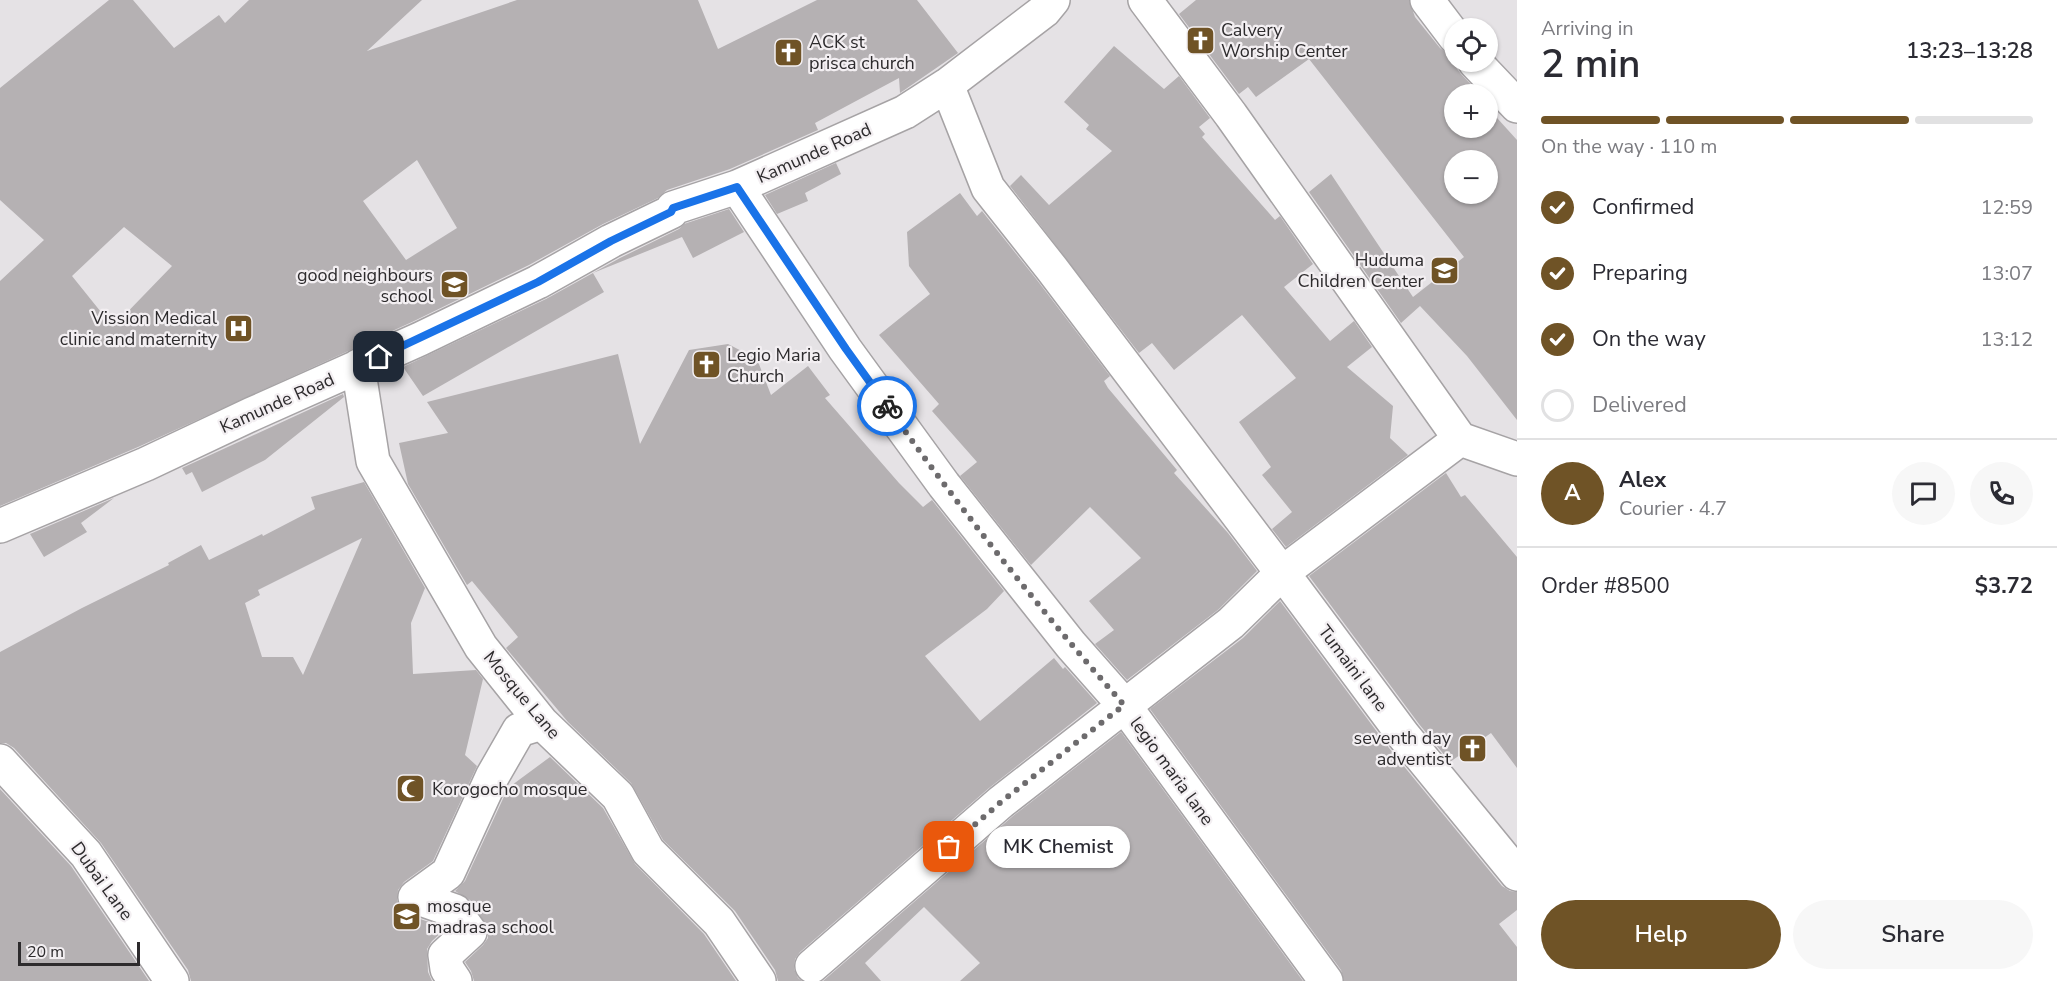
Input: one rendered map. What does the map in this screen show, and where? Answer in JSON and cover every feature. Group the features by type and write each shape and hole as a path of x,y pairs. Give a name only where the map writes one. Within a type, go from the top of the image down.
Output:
{"street":[{"name":"Kamunde Road","path":"0,526 146,464 420,339 538,282 611,241 671,212 673,208 737,187 905,112 947,86 1044,11 1053,0"},
{"path":"1144,0 1232,115 1460,439 1517,459"},
{"path":"1427,0 1444,22"},
{"path":"1485,72 1517,106"},
{"name":"Tumaini lane","path":"947,86 988,188 1052,269 1404,736 1517,874"},
{"name":"legio maria lane","path":"737,187 846,349 944,485 1071,645 1124,705 1326,981"},
{"name":"Mosque Lane","path":"358,366 373,461 481,647 542,723 618,796 648,851 719,922 759,981"},
{"path":"808,976 1001,802 1232,622 1282,572 1460,439"},
{"path":"455,981 447,969 445,955 470,932 455,911 415,897 448,873 492,777 519,730 542,723"},
{"name":"Dubai Lane","path":"0,761 86,854 172,981"}],"building":[{"path":"109,0 133,0 174,48 219,15 225,23 249,0 422,0 367,51 517,0 698,0 718,49 817,0 917,0 958,53 900,93 899,78 815,123 818,130 730,169 667,190 658,198 603,224 529,265 412,322 138,447 0,506 0,281 44,240 0,200 0,88","holes":["417,160 457,228 406,260 363,201","124,227 172,266 113,327 72,276"]},
{"path":"1196,0 1409,0 1415,17 1444,51 1444,72 1460,72 1470,84 1444,84 1444,138 1498,138 1498,119 1517,140 1517,420 1467,356 1420,306 1401,323 1309,192 1331,174 1413,297 1464,257 1309,59 1256,97 1248,87 1239,94 1179,14"},
{"path":"1114,46 1164,89 1179,76 1210,118 1199,127 1205,134 1202,137 1275,220 1280,216 1313,264 1284,287 1330,341 1354,321 1372,347 1347,367 1393,406 1390,438 1408,455 1286,547 1272,529 1292,512 1262,475 1271,467 1239,422 1296,378 1242,315 1174,370 1152,343 1139,353 1010,186 1021,175 1049,205 1112,151 1086,129 1089,125 1064,102"},
{"path":"836,163 841,174 805,193 808,201 777,214 765,195"},
{"path":"960,193 977,216 982,211 1037,280 1110,376 1104,381 1108,388 1177,470 1174,473 1228,533 1257,571 1219,609 1127,680 1095,644 1114,630 1089,601 1141,558 1090,507 1031,565 960,476 977,462 932,411 939,404 879,335 930,294 909,266 907,232"},
{"path":"729,209 744,232 693,258 682,237 593,273 604,292 423,396 403,367 546,299 620,258 679,229 684,224"},
{"path":"728,344 757,359 771,395 808,366 830,395 825,398 899,483 923,507 932,500 1004,591 987,609 925,656 980,721 1054,658 1097,703 989,788 800,952 795,959 794,969 802,981 778,981 775,970 735,911 663,840 631,783 568,722 506,648 518,637 472,581 467,585 408,484 399,443 448,433 427,402 618,354 640,444 689,350"},
{"path":"343,394 344,397 265,460 202,492 192,472 186,475 182,468"},
{"path":"1446,473 1461,497 1465,495 1517,557 1517,768 1491,733 1450,762 1309,576"},
{"path":"364,482 425,588 411,623 413,674 476,670 483,679 465,755 477,766 433,861 404,882 398,890 397,900 401,909 409,915 445,929 427,949 428,972 432,981 191,981 188,970 101,843 14,748 6,743 0,743 0,652 169,565 168,563 201,545 209,560 262,534 263,536 315,509 311,497","holes":["362,538 303,675 293,657 262,657 245,603 260,595 258,590"]},
{"path":"114,498 81,523 87,532 44,557 30,534"},
{"path":"1280,601 1389,748 1502,886 1517,892 1517,910 1499,924 1517,947 1517,981 1344,981 1341,970 1150,709 1243,638"},
{"path":"1121,732 1303,981 960,981 980,963 924,907 865,963 881,981 823,981 1013,816"},
{"path":"550,757 603,808 635,864 704,934 736,981 474,981 465,962 488,938 488,929 470,900 455,891 465,881 508,788"},
{"path":"0,789 71,866 149,981 0,981"}],"way so far":[{"path":"887,406 944,485 1071,645 1124,705 1001,802 949,847"}],"place":[{"name":"Calvery Worship Center","path":"1200,40"},
{"name":"ACK st prisca church","path":"788,52"},
{"name":"Huduma Children Center","path":"1445,270"},
{"name":"good neighbours school","path":"454,285"},
{"name":"Vission Medical clinic and maternity","path":"238,328"},
{"name":"Legio Maria Church","path":"706,365"},
{"name":"seventh day adventist","path":"1472,748"},
{"name":"Korogocho mosque","path":"411,789"},
{"name":"MK Chemist","path":"949,847"},
{"name":"mosque madrasa school","path":"406,916"}],"route":[{"path":"379,357 538,282 611,241 671,212 673,208 737,187 887,406"}]}
